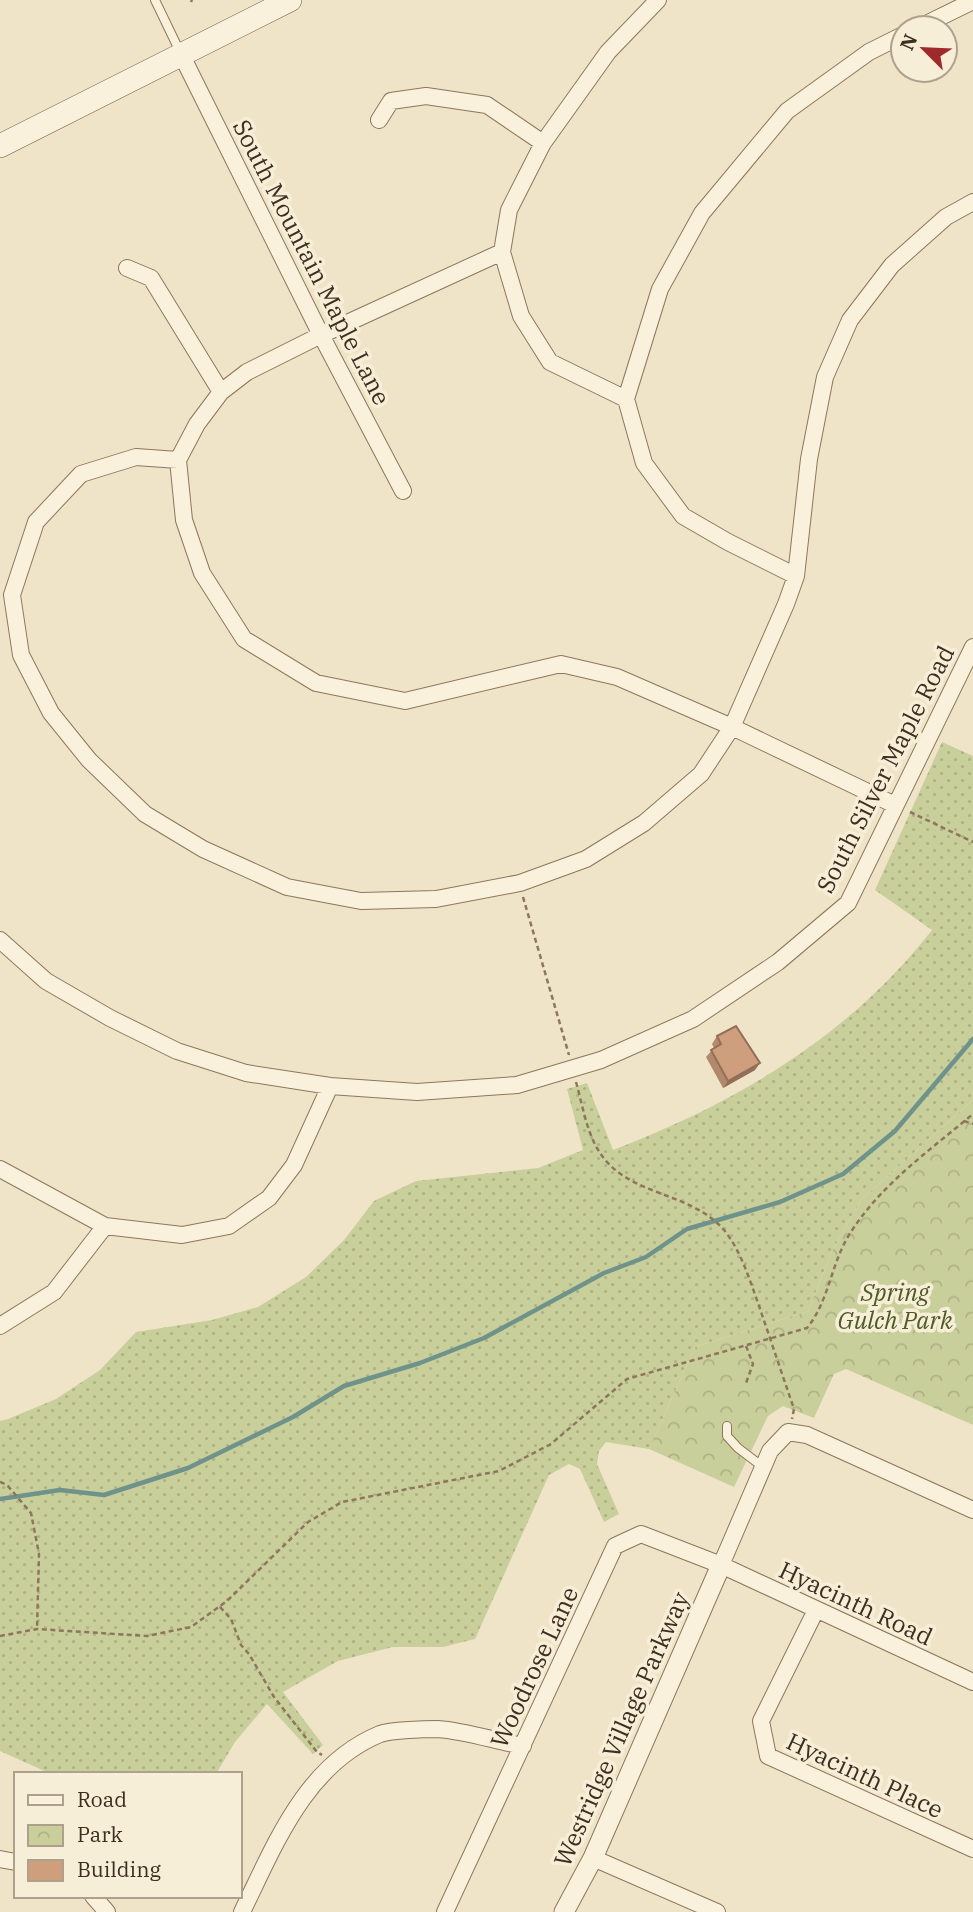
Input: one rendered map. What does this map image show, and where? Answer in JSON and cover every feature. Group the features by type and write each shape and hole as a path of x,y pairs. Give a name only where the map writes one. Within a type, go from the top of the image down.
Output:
{"main road":[{"path":"0,146 290,0"}],"street":[{"path":"626,399 550,362 520,316 502,252 509,210 543,143 608,52 658,0"},
{"path":"947,14 973,1"},
{"path":"796,576 727,542 683,516 644,463 626,399 660,289 702,213 786,111 869,52 889,42"},
{"name":"South Mountain Maple Lane","path":"181,54 321,335 403,491"},
{"path":"379,120 391,101 426,96 487,105 543,143"},
{"path":"178,460 135,457 81,474 36,522 12,595 21,655 51,713 89,760 145,814 203,849 287,887 360,901 436,899 520,883 586,859 644,823 701,774 732,727 796,576 809,459 825,377 850,320 892,265 946,218 973,202"},
{"path":"502,252 247,372 221,392 197,425 178,460 184,520 202,573 244,639 316,682 405,701 561,664 617,677 732,727 895,805"},
{"path":"127,268 151,278 221,392"},
{"name":"South Silver Maple Road","path":"0,940 46,981 110,1018 177,1051 246,1073 330,1086 416,1092 517,1085 601,1060 693,1019 778,962 848,903 973,647"},
{"path":"0,1169 105,1226 182,1235 229,1226 269,1198 294,1165 330,1086"},
{"path":"0,1326 54,1292 105,1226"},
{"path":"721,1565 770,1451 788,1432 807,1435 973,1510"},
{"name":"Woodrose Lane","path":"445,1912 615,1546 641,1534 721,1565"},
{"name":"Hyacinth Road","path":"721,1565 973,1682"},
{"name":"Westridge Village Parkway","path":"564,1912 593,1858 721,1565"},
{"name":"Hyacinth Place","path":"816,1610 761,1721 768,1756 973,1849"},
{"path":"242,1912 283,1830 307,1790 335,1761 381,1733 438,1730 523,1746"},
{"path":"593,1858 717,1912"},
{"path":"95,1898 107,1912"}],"lane":[{"path":"155,0 181,54"},
{"path":"727,1426 727,1436 763,1467"}],"path":[{"path":"895,805 973,842"},
{"path":"0,1636 37,1629 147,1636 191,1627 220,1606 309,1522 342,1502 499,1471 551,1444 627,1379 807,1328 818,1315 848,1237 878,1196 973,1114"},
{"path":"964,1121 973,1124"},
{"path":"707,1213 722,1228 742,1259 794,1409 788,1432"},
{"path":"746,1346 752,1364 746,1383"},
{"path":"0,1482 9,1488 31,1513 38,1553 37,1629"},
{"path":"220,1606 231,1619 241,1644 286,1715 317,1752 335,1761"}],"green space":[{"path":"942,742 973,756 973,1100 861,1200 833,1249 808,1311 695,1347 649,1449 606,1442 599,1451 597,1464 619,1514 604,1522 580,1469 569,1464 549,1475 475,1639 443,1647 393,1647 338,1661 283,1692 323,1745 313,1754 267,1704 235,1742 217,1772 47,1772 0,1751 0,1421 56,1399 100,1370 136,1332 212,1320 258,1307 306,1277 344,1240 374,1201 416,1181 538,1168 583,1150 567,1089 587,1083 613,1150 704,1110 747,1087 828,1034 900,968 932,930 875,890"},
{"name":"Spring Gulch Park","path":"973,1100 973,1425 846,1369 834,1374 814,1418 783,1406 768,1416 734,1487 649,1449 695,1347 808,1311 833,1249 861,1200"}],"building":[{"path":"736,1026 760,1063 728,1081 711,1050 721,1044 717,1036"}],"waterway":[{"path":"0,1499 60,1490 104,1495 188,1468 293,1417 344,1386 420,1363 484,1338 604,1273 646,1257 687,1229 780,1202 843,1174 895,1131 973,1039"}]}
